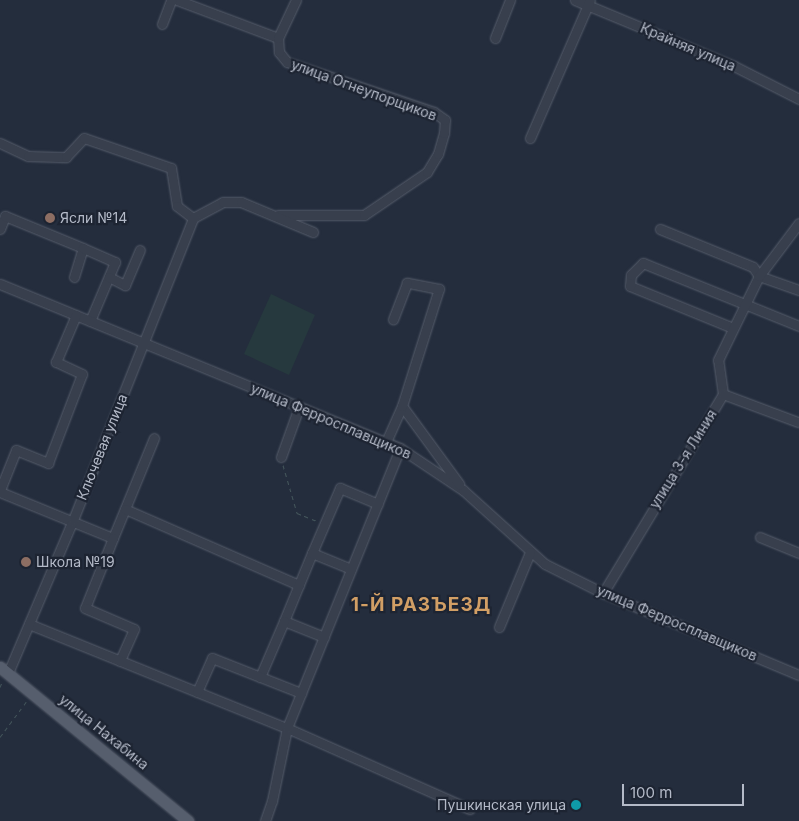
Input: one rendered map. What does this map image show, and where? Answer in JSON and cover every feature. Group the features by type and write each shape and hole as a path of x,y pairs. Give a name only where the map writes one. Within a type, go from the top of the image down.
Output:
{"main road":[{"name":"улица Нахабина","path":"4,670 188,821"}],"street":[{"path":"162,24 171,0"},
{"path":"177,0 278,38 296,0"},
{"path":"495,38 510,0"},
{"name":"Крайняя улица","path":"575,0 589,3 734,66 799,100"},
{"path":"530,138 589,3"},
{"name":"улица Огнеупорщиков","path":"278,38 279,52 287,62 434,112 445,120 438,154 427,172 364,215 278,215"},
{"path":"0,143 28,156 66,157 84,138 171,168 177,206 193,218 223,202 241,202 278,215 313,232"},
{"path":"0,229 5,216 115,262 90,321"},
{"name":"Ключевая улица","path":"4,670 29,624 73,520 193,218"},
{"path":"723,394 718,360 758,276 799,223"},
{"path":"660,229 753,267 758,276 799,290"},
{"path":"74,277 83,248"},
{"path":"109,277 125,285 140,250"},
{"path":"733,328 630,286 631,275 643,263 799,326"},
{"path":"386,442 402,406 439,289 407,283 393,319"},
{"name":"улица Ферросплавщиков","path":"0,284 400,448 463,490 545,564 603,593 799,675"},
{"path":"76,315 56,362 82,374 48,463 16,450 0,491 113,538"},
{"name":"улица 3-я Линия","path":"603,593 723,394 798,422"},
{"path":"402,406 463,490"},
{"path":"281,457 300,407"},
{"path":"120,661 134,629 85,608 154,438"},
{"path":"265,821 272,801 287,728 400,448"},
{"path":"260,677 340,488 378,504"},
{"path":"125,509 299,585"},
{"path":"760,537 799,553"},
{"path":"499,626 530,552"},
{"path":"312,553 351,569"},
{"path":"284,621 324,637"},
{"path":"29,624 287,728 470,809"},
{"path":"198,692 212,658 301,693"}],"path":[{"path":"281,457 297,513 325,524"},
{"path":"0,737 32,693"}],"green space":[{"path":"271,294 315,315 289,375 244,354"}],"place":[{"name":"Ясли №14","path":"50,218"},
{"name":"Школа №19","path":"26,562"},
{"name":"Пушкинская улица","path":"576,805"}],"district":[{"name":"1-Й РАЗЪЕЗД","path":"421,605"}]}
